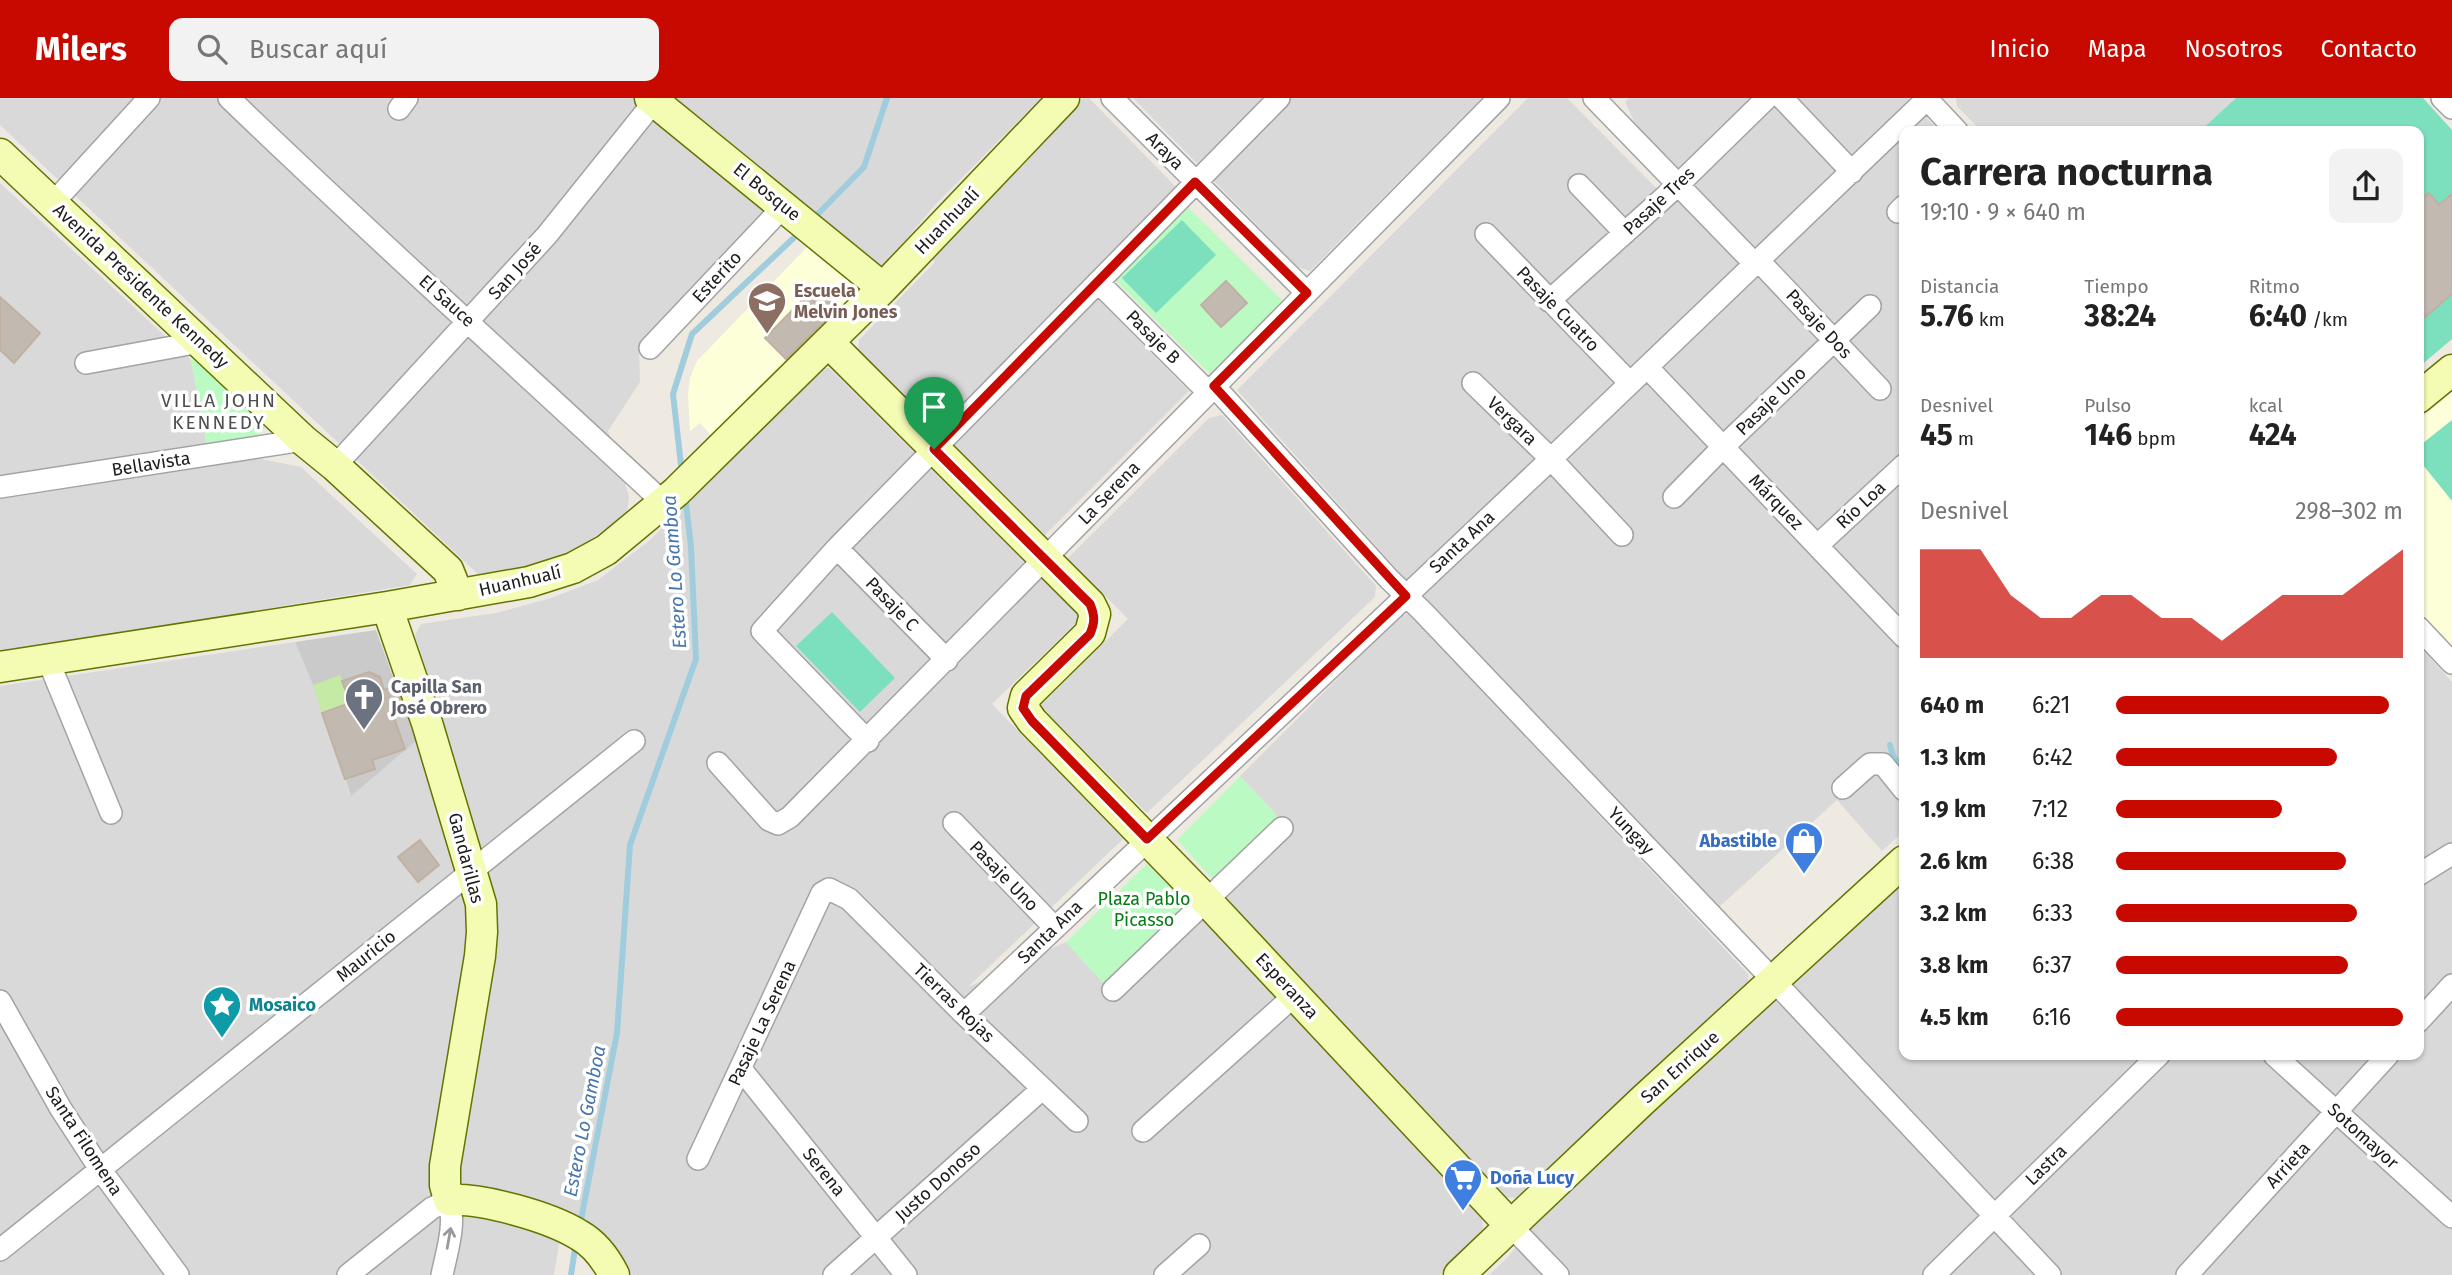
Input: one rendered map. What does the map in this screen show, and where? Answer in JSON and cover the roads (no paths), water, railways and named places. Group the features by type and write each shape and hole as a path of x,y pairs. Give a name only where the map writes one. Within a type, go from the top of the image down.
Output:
{"street":[{"path":"53,203 149,98"},
{"name":"El Sauce","path":"229,98 327,193 670,498"},
{"name":"Huanhualí","path":"0,667 458,595 529,582 573,568 606,550 670,498 883,288 1064,98"},
{"name":"Araya","path":"1112,98 1307,293"},
{"path":"868,741 762,631 837,548 1279,98"},
{"name":"La Serena","path":"718,763 769,820 779,824 790,817 868,741 1499,98"},
{"path":"1594,98 1756,261"},
{"name":"Pasaje Tres","path":"1549,301 1678,185 1767,98"},
{"path":"1782,98 1852,172"},
{"path":"1927,98 1952,126"},
{"name":"Santa Ana","path":"964,1014 1551,459 1927,98"},
{"path":"2442,98 2452,108"},
{"name":"San José","path":"335,466 547,235 654,99"},
{"name":"El Bosque","path":"654,99 883,288"},
{"name":"Avenida Presidente Kennedy","path":"0,154 303,440 448,570 458,595"},
{"path":"1579,185 1625,233"},
{"name":"Esterito","path":"650,348 788,209"},
{"name":"Pasaje Cuatro","path":"1486,234 1630,383"},
{"name":"Pasaje Dos","path":"1756,261 1880,389"},
{"name":"Pasaje B","path":"1098,282 1211,389"},
{"name":"Pasaje Uno","path":"1674,497 1870,306"},
{"path":"86,363 200,342"},
{"path":"828,342 1045,558"},
{"name":"Márquez","path":"1647,367 1899,632"},
{"path":"2424,393 2452,370"},
{"name":"Vergara","path":"1473,383 1551,459 1622,535"},
{"name":"Yungay","path":"1211,389 2050,1275"},
{"name":"Bellavista","path":"0,488 303,440"},
{"name":"Río Loa","path":"1818,545 1899,470"},
{"name":"Pasaje C","path":"837,548 947,660"},
{"name":"Esperanza","path":"1045,558 1090,604 1095,614 1090,634 1026,696 1023,708 1032,721 1207,901 1558,1275"},
{"name":"Gandarillas","path":"387,607 427,723 481,904 482,932 445,1166 445,1185 449,1200"},
{"path":"2424,633 2452,663"},
{"path":"48,660 111,813"},
{"name":"Mauricio","path":"0,1250 634,741"},
{"path":"1843,788 1870,764 1883,764 1899,784"},
{"name":"Pasaje Uno","path":"954,823 1055,928"},
{"path":"1113,990 1282,828"},
{"path":"2424,871 2452,853"},
{"name":"San Enrique","path":"1459,1275 1642,1101 1899,866"},
{"name":"Tierras Rojas","path":"829,889 849,899 964,1014 1077,1121"},
{"name":"Pasaje La Serena","path":"698,1159 822,893 829,889"},
{"path":"2424,1015 2452,985"},
{"path":"1143,1131 1295,995"},
{"name":"Santa Filomena","path":"0,1001 61,1109 100,1169 178,1275"},
{"name":"Lastra","path":"1934,1275 2154,1060"},
{"name":"Sotomayor","path":"2279,1060 2452,1217"},
{"name":"Arrieta","path":"2187,1275 2383,1060"},
{"name":"Serena","path":"741,1069 906,1275"},
{"name":"Justo Donoso","path":"834,1275 1042,1088"},
{"path":"442,1275 452,1223 449,1200"},
{"path":"348,1275 432,1208 449,1200 480,1200 565,1227 593,1246 608,1262 614,1275"},
{"path":"1165,1275 1199,1245"}],"waterway":[{"name":"Estero Lo Gamboa","path":"811,221 864,167 887,98"},
{"name":"Estero Lo Gamboa","path":"682,474 673,394 692,334 801,231"},
{"name":"Estero Lo Gamboa","path":"580,1225 617,1033 630,845 696,659 691,547 685,495"},
{"path":"1890,745 1899,764"},
{"name":"Estero Lo Gamboa","path":"571,1275 576,1242"}],"place":[{"name":"Escuela Melvin Jones","path":"767,335"},
{"name":"Capilla San José Obrero","path":"364,731"},
{"name":"Abastible","path":"1804,875"},
{"name":"Mosaico","path":"222,1039"},
{"name":"Doña Lucy","path":"1463,1212"}],"district":[{"name":"VILLA JOHN KENNEDY","path":"219,411"}],"park label":[{"name":"Plaza Pablo Picasso","path":"1144,909"}]}
